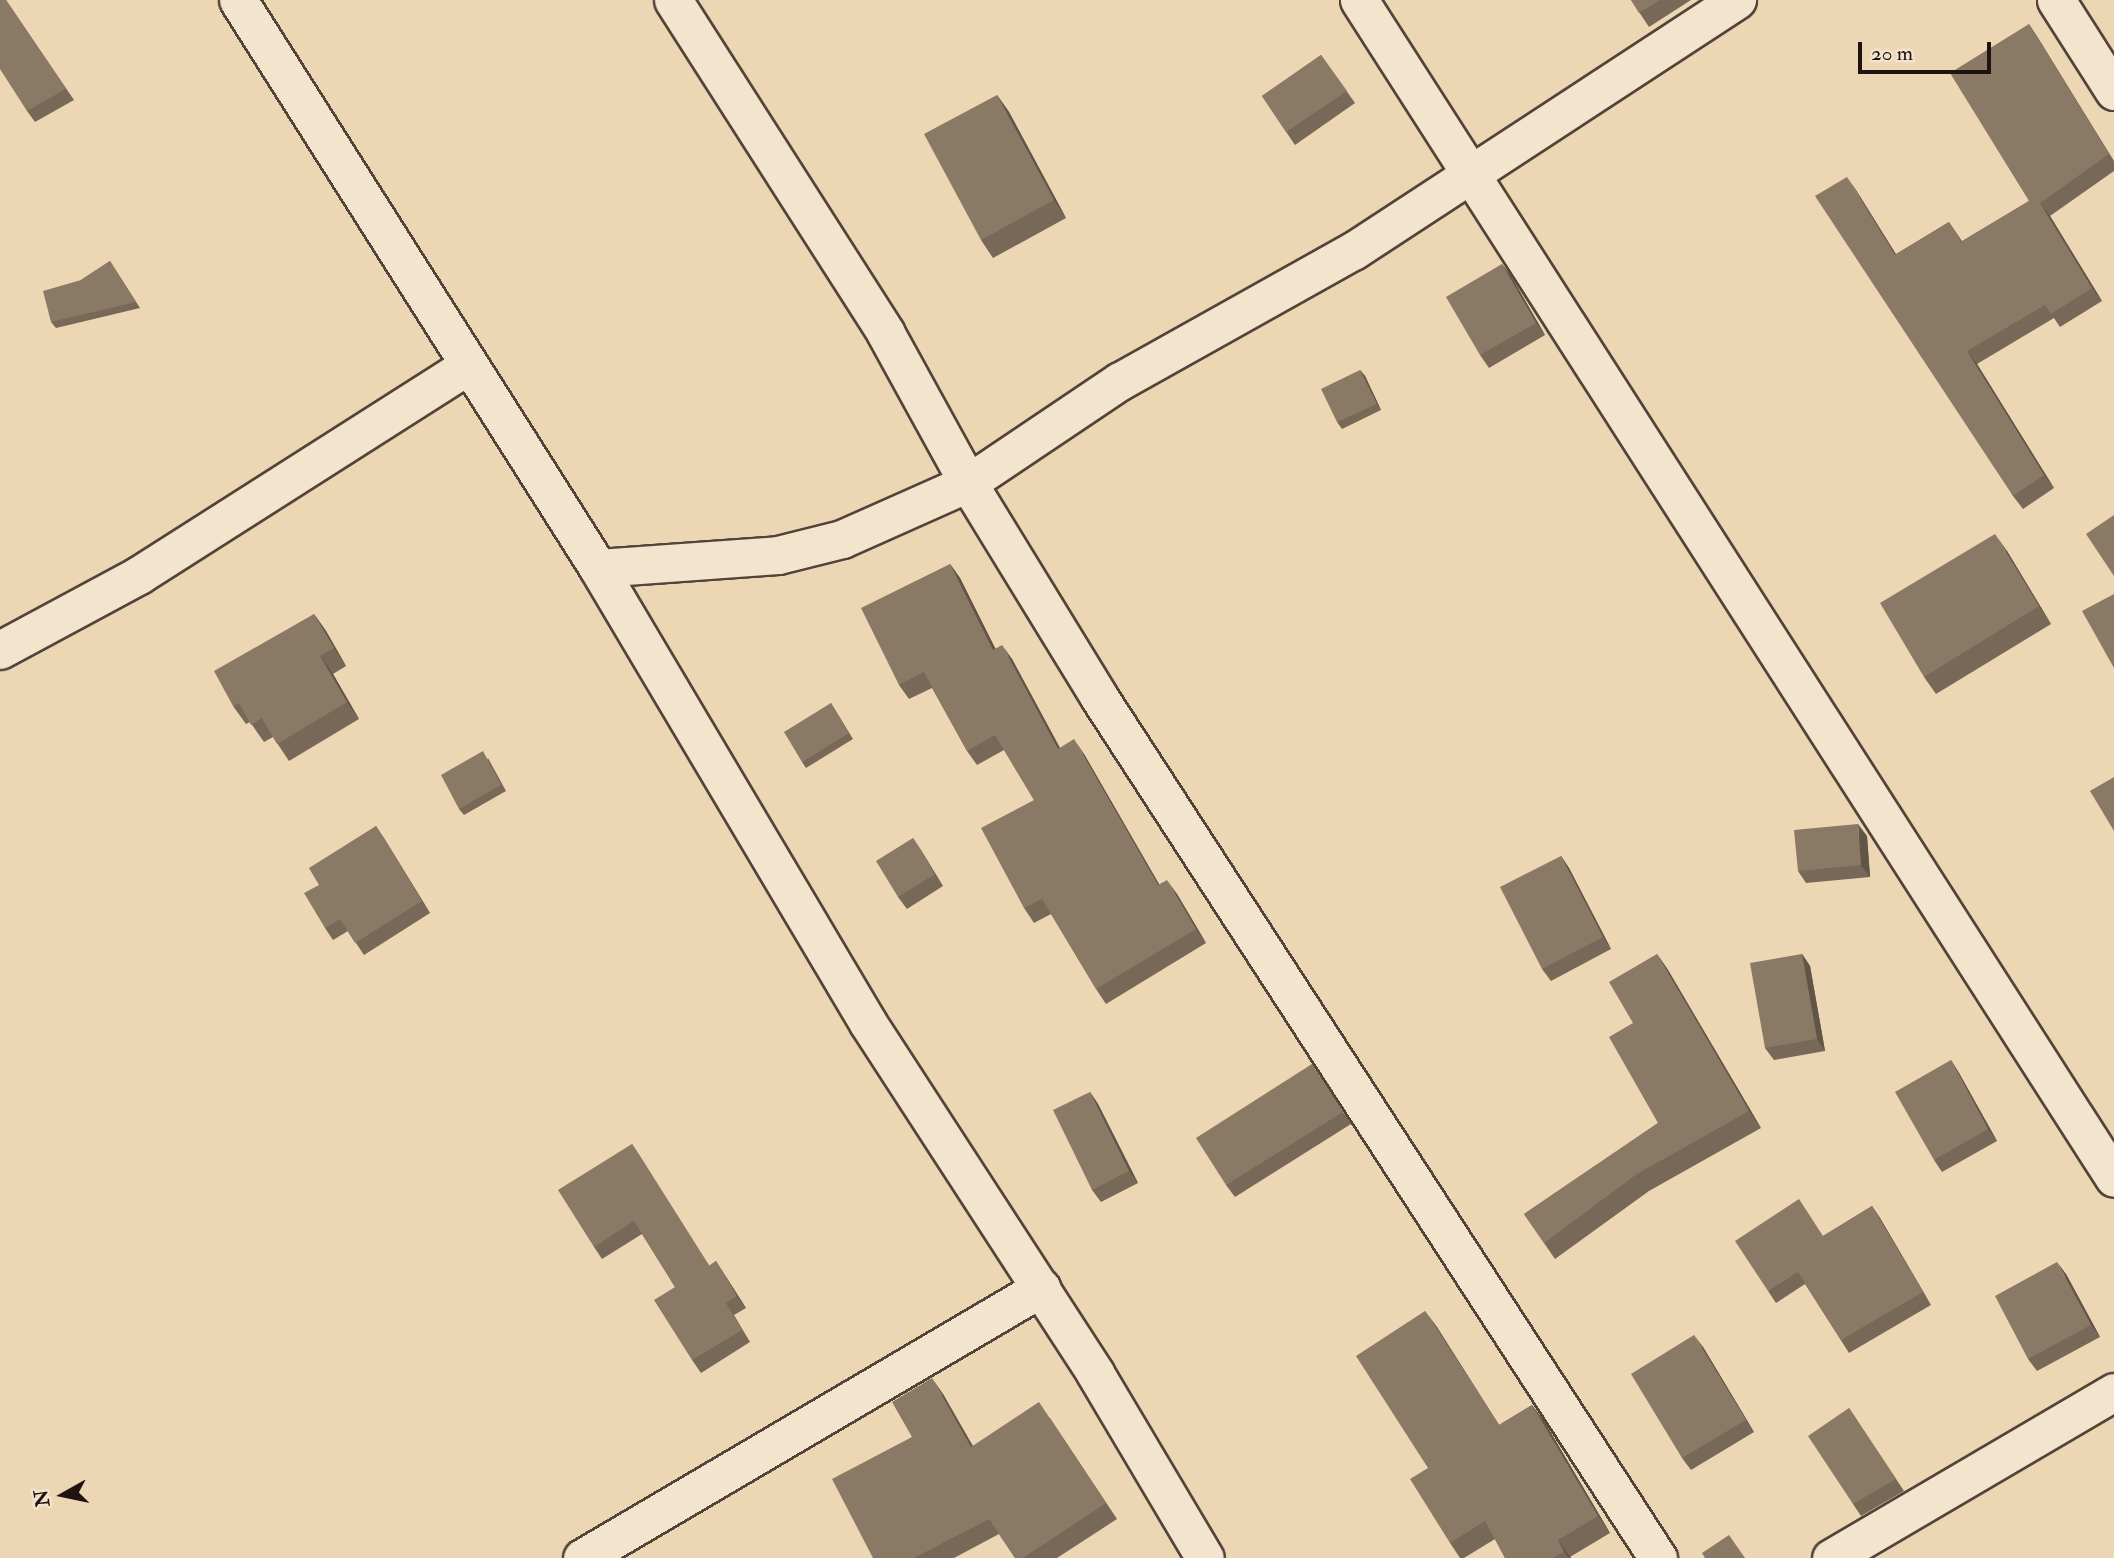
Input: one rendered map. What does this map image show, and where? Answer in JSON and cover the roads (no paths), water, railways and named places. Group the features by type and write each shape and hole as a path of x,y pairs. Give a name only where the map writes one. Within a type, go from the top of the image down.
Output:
{"street":[{"path":"238,0 466,367 598,568 868,1023 1041,1288 1205,1558"},
{"path":"673,0 885,332 968,483 1098,697 1658,1558"},
{"path":"1359,0 2114,1178"},
{"path":"598,568 778,555 842,540 968,483 1120,381 1353,251 1469,172 1737,0"},
{"path":"2056,0 2114,91"},
{"path":"0,650 151,568 466,367"},
{"path":"582,1558 1041,1288"},
{"path":"1831,1558 2114,1392"}]}
